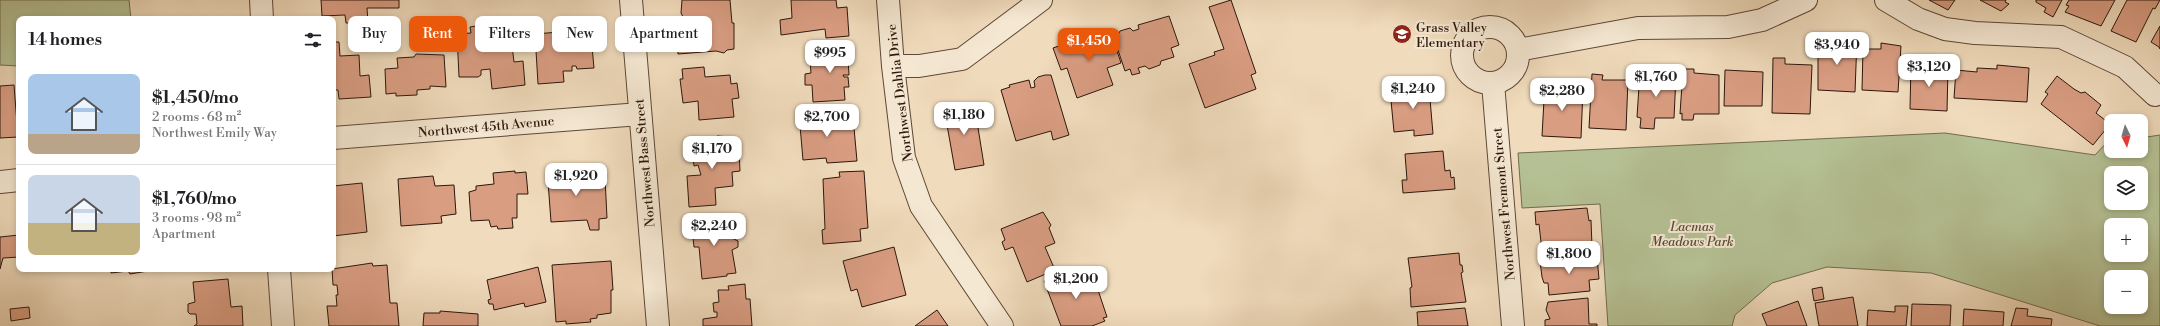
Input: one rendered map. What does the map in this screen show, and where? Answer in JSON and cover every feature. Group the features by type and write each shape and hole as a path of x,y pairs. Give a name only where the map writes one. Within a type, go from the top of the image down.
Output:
{"street":[{"path":"261,0 262,16"},
{"name":"Northwest Bass Street","path":"631,0 658,326"},
{"name":"Northwest Dahlia Drive","path":"888,0 893,66 904,158 920,206 1002,326"},
{"path":"893,66 919,66 962,59 1041,0"},
{"path":"1518,50 1638,28 1728,27 1762,20 1806,0"},
{"path":"1886,0 1918,19 1945,29 1975,33 2061,37 2125,67 2155,95"},
{"path":"1483,27 1496,27 1509,33 1518,50 1516,68 1504,80 1493,83 1481,82 1473,78 1466,70 1462,58 1463,46 1469,35 1483,27"},
{"name":"Northwest Fremont Street","path":"1493,83 1513,326"},
{"name":"Northwest 45th Avenue","path":"336,138 640,114"},
{"path":"0,182 16,180"},
{"path":"278,272 283,326"}],"green space":[{"path":"0,0 129,0 131,16 16,16 16,66 0,65"},
{"name":"Lacmas Meadows Park","path":"1945,133 2095,155 2104,145 2104,158 2148,158 2148,137 2160,135 2160,326 2100,326 1931,273 1827,267 1772,283 1735,315 1732,326 1608,326 1600,204 1522,208 1518,153"}],"building":[{"path":"321,0 399,0 399,8 367,8 368,16 348,16 348,23 346,23 345,15 322,16"},
{"path":"682,0 730,0 732,23 734,23 734,49 727,50 724,53 712,51 712,16 682,16 681,13"},
{"path":"791,0 836,0 837,8 847,7 849,36 826,38 825,29 781,35 780,20 792,18"},
{"path":"1231,0 1256,73 1251,75 1256,89 1205,108 1189,64 1215,55 1214,52 1224,49 1209,7"},
{"path":"1929,0 1955,0 1948,10"},
{"path":"1980,0 2006,0 2005,2 2009,4 2001,11"},
{"path":"2036,0 2062,0 2053,17 2044,12 2046,8 2036,2"},
{"path":"2069,0 2115,0 2101,26 2065,12 2069,6 2066,5"},
{"path":"2127,0 2160,0 2155,9 2153,8 2136,42 2111,31"},
{"path":"1169,16 1179,45 1171,48 1174,57 1161,61 1160,65 1149,69 1145,66 1138,68 1140,73 1132,75 1130,69 1125,71 1115,41 1120,31 1130,28 1133,31 1139,29 1138,25"},
{"path":"475,26 475,52 513,52 514,62 523,61 525,85 492,89 490,69 481,70 481,75 478,77 459,77 458,52 467,52 467,33 471,33 470,27"},
{"path":"2160,26 2160,49 2151,42"},
{"path":"1107,30 1108,34 1111,33 1121,63 1107,68 1113,85 1077,98 1067,68 1061,70 1053,48"},
{"path":"544,33 552,33 552,52 593,52 594,68 577,69 576,66 572,66 572,71 563,71 564,82 538,84 536,52 544,52"},
{"path":"1845,39 1857,39 1855,92 1818,90 1818,43 1845,41"},
{"path":"336,42 339,42 340,56 359,55 360,76 369,75 371,97 339,99 338,90 336,90"},
{"path":"847,42 849,75 843,75 844,77 848,77 849,87 844,87 845,100 813,102 812,85 805,85 805,74 811,73 810,59 824,58 823,44"},
{"path":"1881,43 1901,46 1898,92 1862,90 1863,49 1881,49"},
{"path":"678,52 703,52 678,54"},
{"path":"416,54 444,55 446,87 430,86 430,89 417,90 417,95 396,96 396,93 386,94 385,69 398,68 397,58 414,57"},
{"path":"1773,58 1785,58 1785,64 1812,65 1810,114 1772,113"},
{"path":"1911,64 1942,65 1941,69 1948,69 1947,111 1910,109"},
{"path":"1997,65 2029,68 2027,102 1954,98 1956,70 1977,72 1977,68 1997,69"},
{"path":"704,67 705,77 730,75 731,84 737,83 739,98 732,99 734,117 699,120 698,101 683,103 680,79 683,79 682,69"},
{"path":"1651,69 1660,70 1660,75 1676,76 1674,118 1655,118 1654,129 1640,128 1641,118 1637,117 1640,71 1651,71"},
{"path":"1683,69 1694,69 1694,73 1719,75 1719,114 1694,114 1693,120 1682,120 1682,113 1680,114"},
{"path":"1725,70 1763,72 1762,106 1724,106"},
{"path":"1592,74 1603,75 1602,80 1628,80 1626,130 1589,128"},
{"path":"1051,75 1069,135 1053,140 1051,131 1016,141 1001,90 1010,87 1009,85 1029,80 1031,88 1035,87 1034,81 1038,77"},
{"path":"2057,76 2081,93 2085,92 2101,105 2096,113 2104,119 2104,131 2093,145 2041,104 2048,94 2045,92"},
{"path":"1545,82 1555,83 1555,88 1583,89 1581,138 1542,136"},
{"path":"14,85 16,137 0,138 0,86"},
{"path":"1433,85 1434,98 1430,99 1433,134 1414,136 1414,130 1394,132 1390,90"},
{"path":"974,103 984,165 955,170 944,108"},
{"path":"840,110 842,128 854,128 857,161 827,163 826,158 803,160 799,114"},
{"path":"717,136 731,137 732,149 739,149 740,171 732,172 733,186 715,188 716,205 689,207 687,176 701,175 698,165 694,166 693,157 699,156 697,143 698,139 715,138"},
{"path":"1443,151 1445,171 1450,170 1451,178 1454,177 1455,189 1403,193 1402,180 1407,180 1405,154"},
{"path":"577,166 578,182 587,181 589,176 602,176 605,178 607,218 599,219 599,230 590,230 587,220 551,222 547,168"},
{"path":"515,171 515,173 526,172 528,194 517,194 517,218 512,218 513,228 498,229 497,226 491,227 489,220 471,221 469,192 476,190 476,186 494,184 493,173"},
{"path":"864,171 868,228 860,229 861,241 823,244 822,230 825,229 823,179 840,177 839,172"},
{"path":"433,176 435,186 454,185 456,214 441,216 442,223 401,226 398,179"},
{"path":"362,183 367,232 336,236 336,186"},
{"path":"1587,208 1589,221 1591,220 1592,247 1542,251 1539,224 1536,225 1535,212"},
{"path":"1043,212 1051,225 1049,228 1055,243 1045,247 1055,270 1027,282 1013,247 1005,250 1002,242 1005,240 1001,229"},
{"path":"715,216 716,224 730,222 732,238 738,241 738,247 732,250 736,273 727,274 727,276 702,279 699,247 694,247 691,218"},
{"path":"16,235 16,257 3,258 0,269 0,237"},
{"path":"894,247 906,295 862,307 857,289 851,291 843,261"},
{"path":"1459,253 1460,265 1462,265 1463,272 1461,273 1466,302 1411,307 1410,288 1412,287 1408,258"},
{"path":"1597,257 1599,279 1589,280 1590,291 1549,295 1548,283 1544,283 1542,277 1540,261"},
{"path":"611,261 613,290 611,290 611,313 597,315 597,318 590,319 591,322 566,324 566,321 556,322 552,265"},
{"path":"372,263 373,266 387,265 390,303 397,303 399,326 329,326 327,306 337,306 337,285 333,285 332,272 336,272 336,268"},
{"path":"538,267 546,302 525,307 524,303 494,310 493,304 489,304 488,300 491,299 487,280"},
{"path":"1085,267 1091,284 1093,283 1096,290 1098,290 1107,317 1103,318 1105,321 1092,326 1061,326 1044,281"},
{"path":"129,272 142,272 130,274"},
{"path":"228,279 231,307 242,306 243,326 194,326 197,324 196,314 190,314 188,312 188,304 195,302 193,282"},
{"path":"745,284 746,299 750,299 752,326 703,326 703,319 717,317 717,312 714,312 713,303 719,302 718,290 729,290 728,286"},
{"path":"1822,287 1824,299 1814,301 1812,289"},
{"path":"1853,297 1858,326 1819,326 1815,303"},
{"path":"1588,298 1589,324 1597,324 1597,326 1545,326 1545,320 1550,319 1546,310 1548,302"},
{"path":"1798,301 1807,326 1767,326 1762,314"},
{"path":"1912,304 1951,305 1950,326 1911,326"},
{"path":"1895,306 1908,306 1906,326 1867,326 1868,310 1895,312"},
{"path":"29,307 30,318 11,321 10,309"},
{"path":"1465,308 1468,326 1418,326 1417,312"},
{"path":"2016,308 2028,309 2027,316 2052,319 2051,326 2011,326"},
{"path":"1964,309 2004,312 2003,326 1963,326"},
{"path":"937,310 948,326 915,326"},
{"path":"440,311 478,314 478,326 423,326 424,313 440,313"}],"place":[{"name":"Grass Valley Elementary","path":"1402,34"}]}
